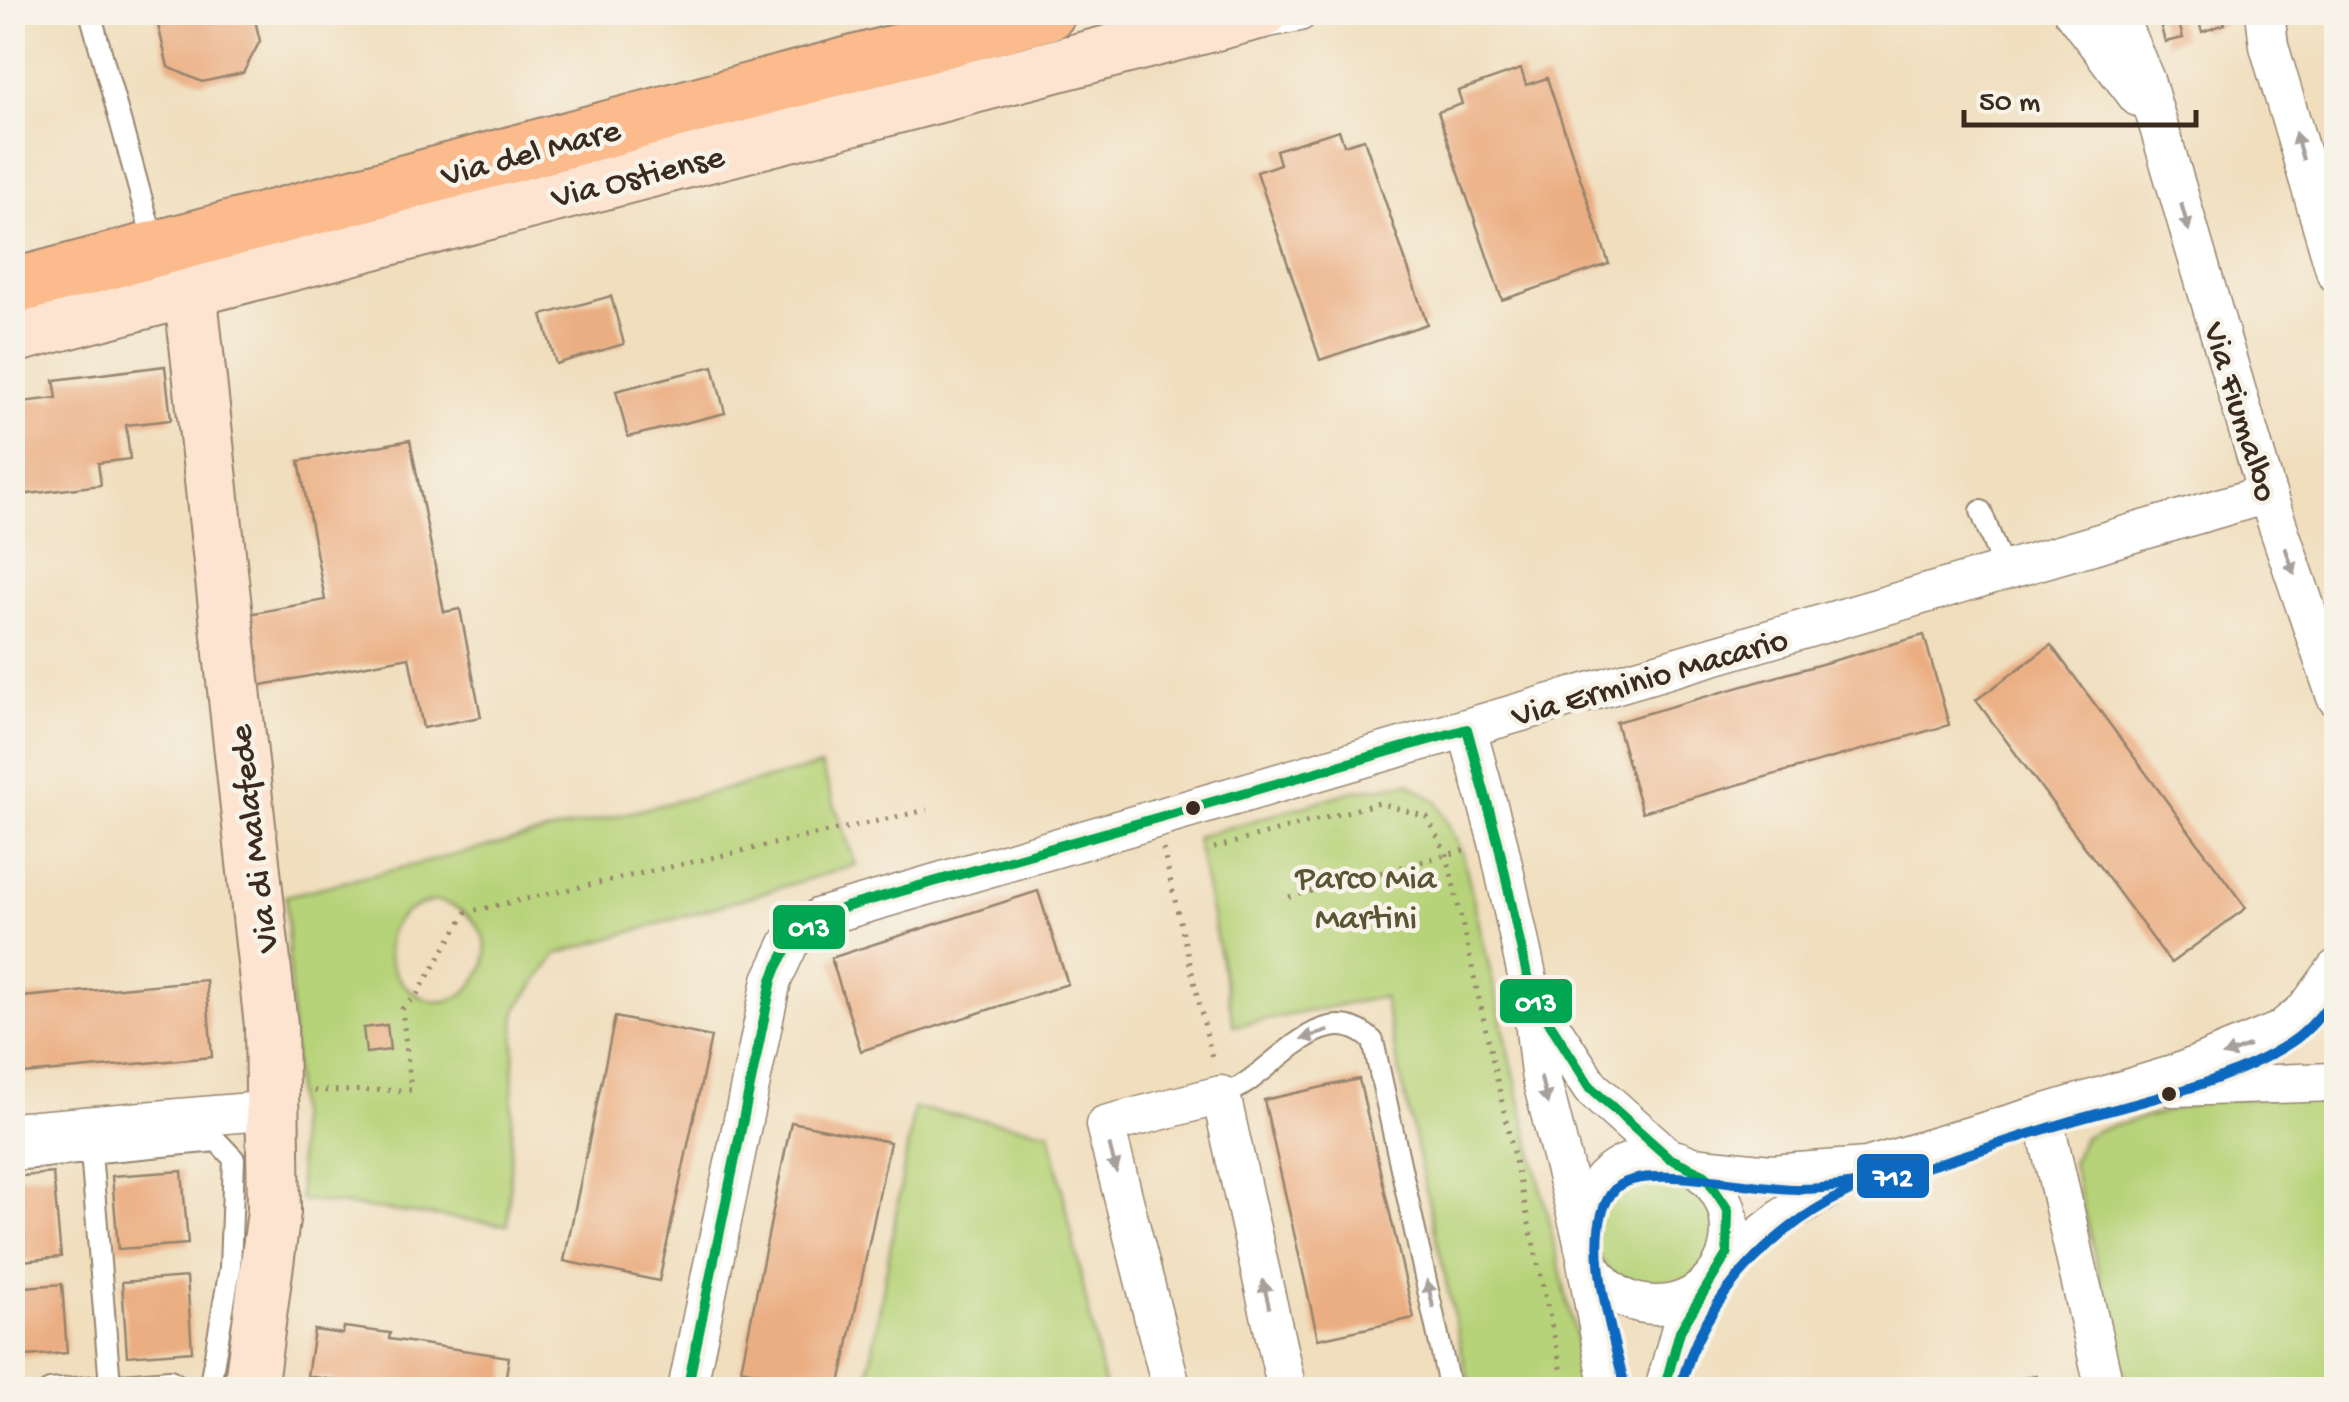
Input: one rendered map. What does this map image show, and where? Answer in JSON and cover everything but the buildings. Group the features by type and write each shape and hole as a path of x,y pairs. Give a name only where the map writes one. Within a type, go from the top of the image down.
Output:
{"main road":[{"name":"Via del Mare","path":"12,287 173,269 1048,12"},
{"name":"Via Ostiense","path":"12,337 173,269 1166,38 1262,12"},
{"name":"Via di Malafede","path":"173,269 264,946 274,1101 272,1236 250,1390"}],"street":[{"path":"1166,38 1299,12"},
{"name":"Via Fiumalbo","path":"2073,12 2158,124"},
{"name":"Via Fiumalbo","path":"2116,12 2138,58 2267,494 2336,697"},
{"path":"2265,12 2269,46 2336,273"},
{"name":"Via Erminio Macario","path":"687,1390 772,980 790,942 833,911 2267,494"},
{"path":"1466,729 1498,842 1531,994 1540,1074 1583,1243 1610,1390"},
{"path":"1867,1167 1796,1208 1717,1272 1702,1289 1672,1303 1640,1303 1599,1278 1583,1243 1592,1193 1612,1171 1639,1158 1771,1174 1867,1167 2234,1052 2280,1031 2306,1010 2336,969"},
{"path":"2336,984 2336,1005"},
{"path":"1531,994 1592,1088 1680,1162 1714,1184 1728,1210 1730,1240 1717,1272 1680,1331 1664,1390"},
{"path":"2125,1089 2336,1082"},
{"path":"1172,1390 1105,1124 1221,1094 1287,1390"},
{"path":"12,1132 274,1101"},
{"path":"2043,1114 2105,1390"}],"lane":[{"path":"90,12 173,269"},
{"path":"1981,510 2004,571"},
{"path":"1221,1094 1242,1090 1296,1040 1344,1025 1360,1028 1373,1041 1450,1390"},
{"path":"12,1160 217,1141 234,1159 230,1268 209,1390"},
{"path":"92,1152 110,1385"},
{"path":"50,1390 170,1380 186,1390"}],"path":[{"path":"1214,848 1379,802 1428,817 1447,855 1566,1390"},
{"path":"274,1101 411,1090 402,1009 416,996 466,912 927,810"},
{"path":"1155,818 1221,1094"},
{"path":"1289,897 1498,842"}],"green space":[{"path":"821,766 856,865 557,954 516,1010 508,1225 300,1200 286,896","holes":["436,901 449,905 479,929 485,940 484,966 477,979 456,998 433,1001 413,992 397,975 388,954 390,932 405,913"]},
{"name":"Parco Mia Martini","path":"1409,783 1437,802 1463,855 1588,1389 1470,1389 1383,997 1234,1026 1196,837 1354,791"},
{"path":"2336,1093 2336,1389 2127,1389 2072,1163 2084,1137 2208,1101"},
{"path":"914,1108 1050,1131 1105,1389 866,1389"},
{"path":"1656,1172 1679,1176 1699,1190 1713,1210 1717,1233 1713,1256 1699,1276 1679,1290 1656,1294 1633,1290 1613,1276 1599,1256 1595,1233 1599,1210 1613,1190 1633,1176"}],"transit line":[{"name":"013","path":"687,1390 772,980 800,934 846,907 1467,729 1498,842 1531,994 1591,1088 1669,1158 1704,1174 1728,1210 1727,1254 1680,1331 1664,1390"},
{"name":"712","path":"1625,1387 1602,1285 1599,1230 1604,1207 1615,1189 1629,1181 1673,1177 1799,1189 1897,1175 2235,1072 2297,1038 2336,994"},
{"name":"712","path":"1680,1390 1691,1354 1708,1320 1754,1259 1814,1211 1883,1178"}]}
